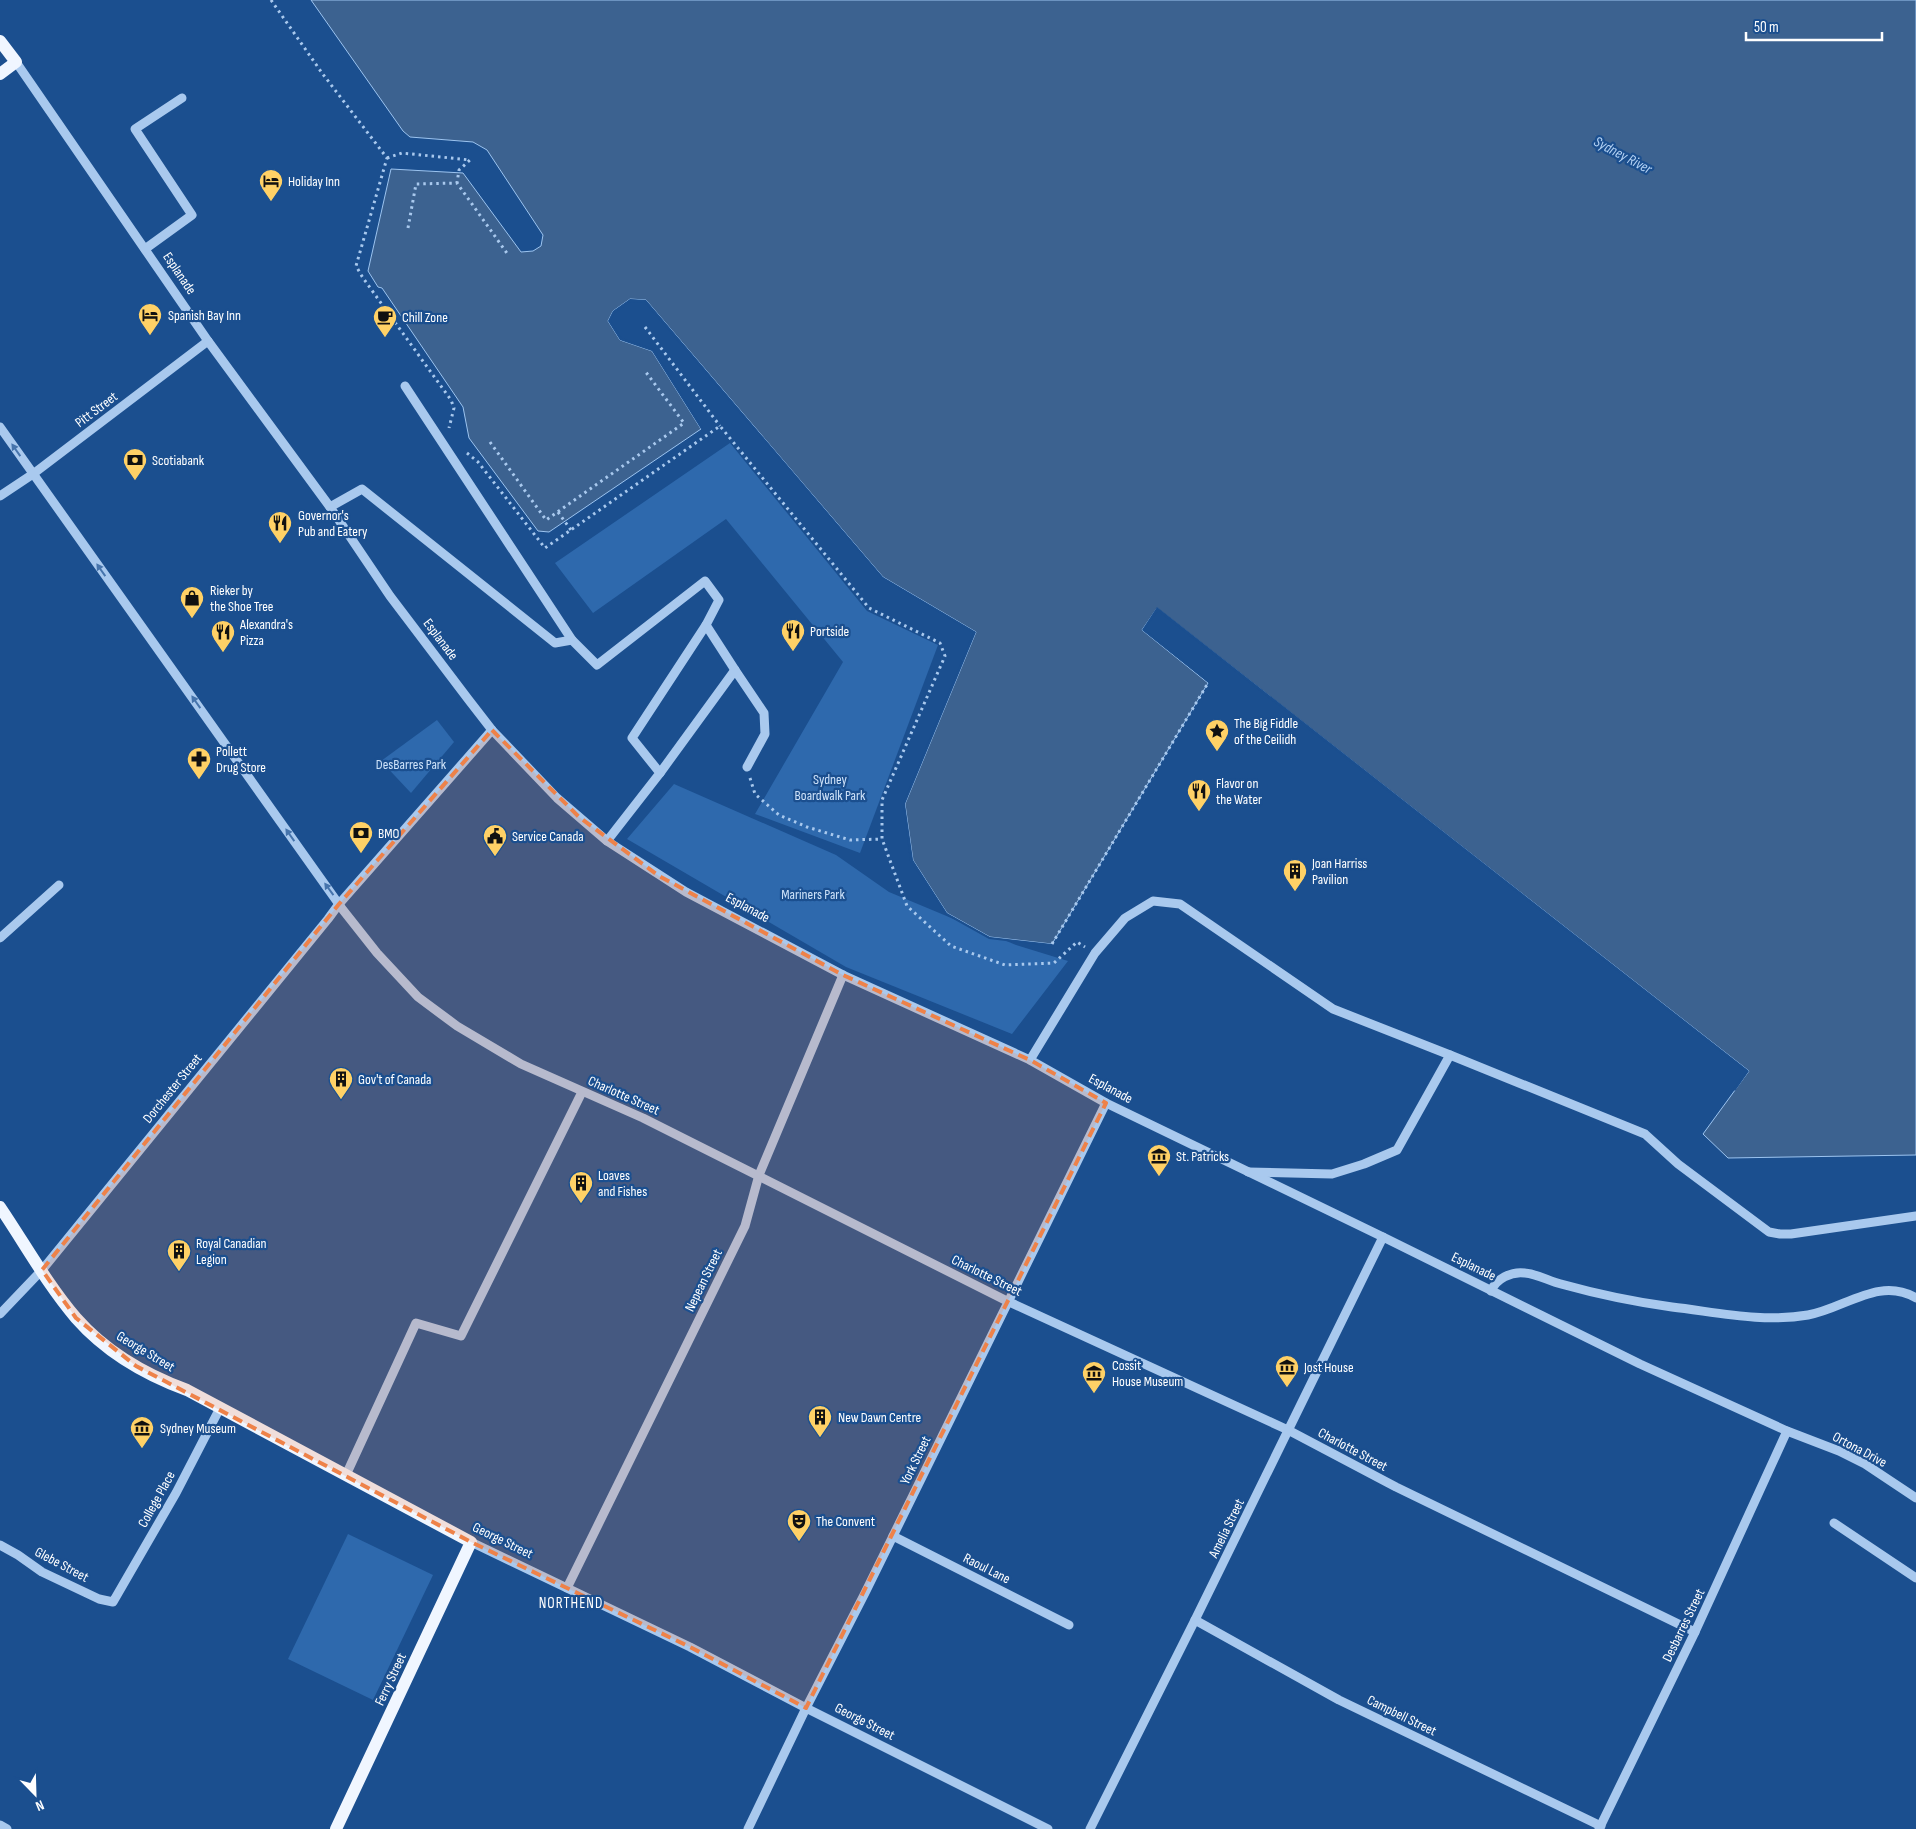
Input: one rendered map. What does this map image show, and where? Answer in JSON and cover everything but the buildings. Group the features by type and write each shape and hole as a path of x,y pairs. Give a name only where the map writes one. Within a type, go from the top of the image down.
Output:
{"main road":[{"name":"Esplanade","path":"0,40 16,62"},
{"path":"0,74 16,62"},
{"name":"George Street","path":"0,1208 76,1318 112,1351 152,1375 188,1390 472,1542"},
{"name":"Ferry Street","path":"336,1829 472,1542"}],"street":[{"name":"Esplanade","path":"16,62 208,341 330,507 390,596 492,730 557,798 607,841 686,892 843,975 1030,1060 1106,1103 1245,1172 1383,1237 1640,1364 1787,1431"},
{"path":"145,249 192,215 135,129 182,98"},
{"name":"Pitt Street","path":"0,496 33,474 208,341"},
{"path":"405,386 572,640 597,665 705,581 719,600 706,625 632,738 660,773"},
{"path":"0,427 33,474"},
{"name":"Charlotte Street","path":"33,474 339,904 377,953 418,997 457,1026 522,1064 643,1118 1007,1301 1288,1430 1405,1491 1696,1632"},
{"path":"330,507 362,488 555,643 572,640"},
{"path":"706,625 764,713 765,734 747,767"},
{"path":"607,841 660,773 735,670"},
{"name":"Dorchester Street","path":"0,1314 42,1270 328,920 339,904 492,730"},
{"path":"0,938 59,885"},
{"path":"1030,1060 1095,953 1125,918 1153,901 1180,904 1332,1009 1645,1134 1678,1164 1769,1232 1790,1234 1916,1216"},
{"name":"Nepean Street","path":"567,1588 744,1226 759,1176 843,975"},
{"path":"1245,1172 1332,1174 1364,1164 1397,1150 1450,1055"},
{"path":"346,1475 416,1323 461,1336 582,1092"},
{"name":"York Street","path":"748,1829 1106,1103"},
{"name":"Amelia Street","path":"1090,1829 1383,1237"},
{"path":"1491,1291 1494,1284 1508,1274 1524,1272 1561,1284 1653,1305 1777,1318 1810,1315 1881,1291 1895,1291 1916,1298"},
{"name":"College Place","path":"113,1602 176,1493 220,1408"},
{"name":"Ortona Drive","path":"1787,1431 1814,1440 1865,1464 1916,1498"},
{"name":"Desbarres Street","path":"1600,1827 1696,1632 1787,1431"},
{"path":"1834,1523 1916,1578"},
{"name":"Raoul Lane","path":"893,1536 1069,1625"},
{"name":"George Street","path":"472,1542 690,1647 806,1708 1048,1829"},
{"name":"Glebe Street","path":"0,1545 42,1572 99,1598 113,1602"},
{"name":"Campbell Street","path":"1195,1620 1339,1700 1600,1827"},
{"path":"0,1825 7,1829"}],"path":[{"path":"272,0 322,73 387,158"},
{"path":"387,158 402,153 470,160 459,170 457,183 509,256"},
{"path":"387,158 356,266 451,400 454,408 448,432"},
{"path":"408,228 416,184 457,183"},
{"path":"645,328 720,426 869,608 940,643 945,656 882,800 882,839 908,906 951,946 1004,965 1054,962 1076,942 1095,953"},
{"path":"490,442 546,520 684,423 646,371"},
{"path":"464,451 478,462 545,548 720,426"},
{"path":"558,512 571,530"},
{"path":"1052,944 1208,683"},
{"path":"747,767 755,794 779,815 807,827 850,840 882,839"}],"highlighted area":[{"path":"492,730 579,817 659,876 843,975 1030,1060 1106,1103 806,1708 690,1647 471,1542 136,1366 76,1318 42,1270 339,904"}],"green space":[{"name":"Sydney Boardwalk Park","path":"730,443 867,611 938,645 860,853 755,814 843,662 726,519 593,613 555,563"},
{"name":"DesBarres Park","path":"437,720 454,742 411,793 381,761"},
{"name":"Mariners Park","path":"674,784 836,855 889,892 1016,945 1068,961 1012,1034 846,967 627,839"},
{"path":"348,1534 433,1575 373,1700 288,1659"}],"water":[{"name":"Sydney River","path":"311,0 1916,0 1916,1155 1728,1158 1703,1134 1749,1071 1157,608 1142,630 1208,683 1052,944 990,937 947,913 913,860 905,804 976,632 883,577 646,300 630,299 613,311 608,321 620,340 652,351 701,429 549,532 538,531 469,438 463,407 382,288 378,287 368,271 391,169 463,173 521,252 533,251 541,246 543,235 487,150 473,142 410,137 403,131"}],"pier":[{"path":"630,299 646,300 883,577 976,632 905,804 913,860 947,913 990,937 1052,944 1054,947 989,939 946,915 910,861 903,803 973,633 882,578 645,303 630,302 615,313 611,321 622,338 654,349 703,428 701,429 652,351 620,340 608,321 613,311"},
{"path":"1157,607 1749,1071 1735,1091 1733,1089 1746,1072 1158,611 1145,629 1210,681 1210,684 1142,630"}],"place":[{"name":"Holiday Inn","path":"271,202"},
{"name":"Spanish Bay Inn","path":"150,336"},
{"name":"Chill Zone","path":"385,338"},
{"name":"Scotiabank","path":"135,481"},
{"name":"Governor's Pub and Eatery","path":"280,544"},
{"name":"Rieker by the Shoe Tree","path":"192,619"},
{"name":"Portside","path":"793,652"},
{"name":"Alexandra's Pizza","path":"223,653"},
{"name":"The Big Fiddle of the Ceilidh","path":"1217,752"},
{"name":"Pollett Drug Store","path":"199,780"},
{"name":"Flavor on the Water","path":"1199,812"},
{"name":"BMO","path":"361,854"},
{"name":"Service Canada","path":"495,857"},
{"name":"Joan Harriss Pavilion","path":"1295,892"},
{"name":"Gov't of Canada","path":"341,1100"},
{"name":"St. Patricks","path":"1159,1177"},
{"name":"Loaves and Fishes","path":"581,1204"},
{"name":"Royal Canadian Legion","path":"179,1272"},
{"name":"Jost House","path":"1287,1388"},
{"name":"Cossit House Museum","path":"1094,1394"},
{"name":"New Dawn Centre","path":"820,1438"},
{"name":"Sydney Museum","path":"142,1449"},
{"name":"The Convent","path":"799,1542"}],"district":[{"name":"NORTHEND","path":"571,1603"}]}
